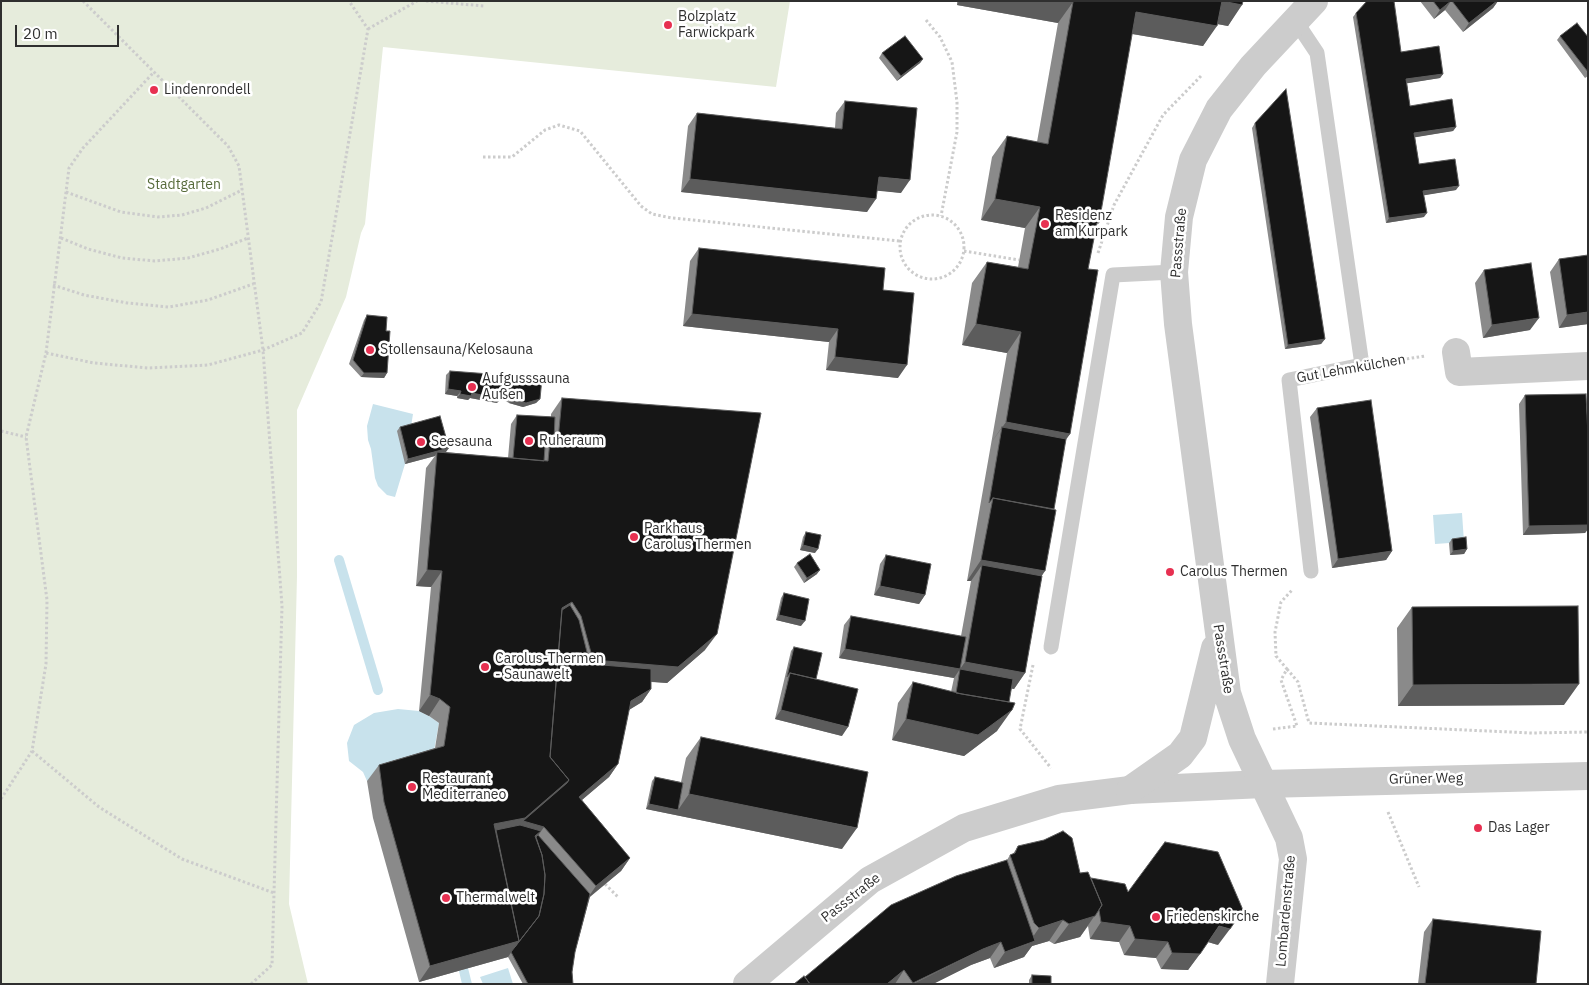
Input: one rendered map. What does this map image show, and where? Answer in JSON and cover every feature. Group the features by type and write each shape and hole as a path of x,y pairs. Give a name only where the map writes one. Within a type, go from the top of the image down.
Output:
{"street":[{"name":"Passstraße","path":"747,984 870,880 964,828 1059,799 1130,790 1264,784 1242,739 1226,693 1178,324 1174,272 1179,217 1193,160 1219,109 1253,66 1305,11"},
{"path":"1456,352 1459,372 1588,366"},
{"path":"1130,790 1180,755 1193,738 1218,634"},
{"name":"Grüner Weg","path":"1264,784 1588,776"},
{"name":"Lombardenstraße","path":"1264,784 1289,838 1293,859 1280,984"}],"lane":[{"path":"1305,11 1318,53 1362,365"},
{"path":"1051,647 1113,275 1174,272"},
{"name":"Gut Lehmkülchen","path":"1311,571 1290,380 1362,365"}],"path":[{"path":"83,1 228,146 238,166 263,350 282,606 272,966 251,984"},
{"path":"46,353 94,363 148,368 208,365 263,350 302,333 321,302 368,29 348,1"},
{"path":"368,29 417,1"},
{"path":"426,1 484,6"},
{"path":"926,20 940,37 952,62 957,102 957,132 941,216"},
{"path":"1,799 32,751 46,664 47,600 26,437 46,353 69,168 83,148 154,72"},
{"path":"1113,275 1092,272 1114,205 1163,115 1205,72"},
{"path":"483,157 512,157 545,130 559,125 580,131 641,206 652,214 672,218 900,241"},
{"path":"66,192 121,212 158,217 182,215 206,208 242,190"},
{"path":"927,215 941,216 956,226 962,235 965,246 963,257 950,274 930,280 911,272 900,255 900,241 908,225 917,218 927,215"},
{"path":"61,238 88,249 122,258 155,261 188,258 220,249 248,238"},
{"path":"964,251 1019,260"},
{"path":"53,285 84,295 127,303 169,307 208,300 253,284"},
{"name":"Gut Lehmkülchen","path":"1362,365 1456,352"},
{"path":"1,432 26,437"},
{"path":"1311,571 1281,602 1274,632 1276,656 1298,682 1309,722 1532,733 1588,732"},
{"path":"1051,647 1036,652 1020,729 1054,771 1059,799"},
{"path":"1242,739 1269,730 1297,726 1281,680 1287,669"},
{"path":"32,751 99,807 182,859 274,893"},
{"path":"1388,812 1419,886"},
{"path":"606,884 618,897"}],"green space":[{"name":"Stadtgarten","path":"1,1 790,1 776,87 383,47 365,224 361,233 346,297 297,410 297,576 289,904 308,984 1,984"}],"water":[{"path":"373,404 413,414 405,464 395,497 387,495 378,486 375,478 367,426"},
{"path":"1462,513 1464,542 1435,544 1433,515"},
{"path":"398,709 419,711 439,723 432,762 367,781 363,772 349,761 347,743 354,725 374,713"},
{"path":"468,968 472,984 462,984 459,971"},
{"path":"508,968 513,984 483,984 480,977"}],"building":[{"name":"Residenz am Kurpark","path":"1070,1 1222,1 1217,26 1136,12 1099,223 1097,223 1088,269 1098,270 1070,434 1006,422 1021,332 976,324 987,262 1028,269 1040,207 995,199 1007,136 1048,144 1073,2"},
{"path":"1222,1 1243,1 1242,5"},
{"path":"1367,1 1394,1 1401,52 1439,46 1443,74 1406,79 1410,106 1452,99 1456,127 1414,133 1419,164 1455,159 1459,186 1423,191 1427,213 1389,218 1356,13"},
{"path":"1433,1 1451,1 1440,10"},
{"path":"1452,1 1497,1 1469,23"},
{"path":"1577,23 1588,37 1588,72 1560,36"},
{"path":"905,36 923,59 901,76 882,53"},
{"path":"1286,89 1325,339 1288,345 1255,123"},
{"path":"845,101 917,108 910,180 879,177 876,199 690,179 697,113 842,129"},
{"path":"699,248 885,268 883,290 914,293 907,365 835,357 838,329 692,314"},
{"path":"1588,255 1588,312 1567,315 1559,259"},
{"path":"1531,263 1539,318 1492,325 1484,270"},
{"name":"Stollensauna/Kelosauna","path":"367,315 387,317 386,331 390,331 387,373 364,373 353,360"},
{"name":"Aufgusssauna Außen","path":"450,371 503,375 501,399 472,393 471,396 460,394 461,391 448,389"},
{"path":"509,375 542,378 540,399 526,403 512,399 507,395"},
{"path":"1586,394 1588,525 1529,526 1525,395"},
{"path":"562,398 761,413 717,634 678,667 593,660 581,616 572,602 562,608 550,757 569,780 525,818 494,824 519,941 430,966 384,802 379,765 444,746 450,707 440,699 430,695 442,571 427,570 437,452 548,461 550,440 558,440"},
{"path":"1371,400 1392,551 1338,559 1317,408"},
{"path":"517,415 555,417 554,440 550,440 545,447 544,461 513,458"},
{"name":"Seesauna","path":"440,416 449,448 408,459 400,427"},
{"path":"1002,427 1066,439 1054,509 993,498 989,503"},
{"path":"993,498 1056,510 1045,571 981,560"},
{"path":"806,532 821,535 818,549 803,545"},
{"path":"1466,537 1467,549 1453,551 1452,539"},
{"path":"810,554 820,570 807,578 797,563"},
{"path":"886,555 931,564 925,595 880,586"},
{"path":"982,565 1042,576 1025,673 965,662"},
{"path":"784,593 809,599 805,621 779,615"},
{"path":"570,605 579,620 590,664 651,669 651,689 631,701 618,764 579,797 630,858 596,886 544,827 523,821 569,780 550,757 562,610"},
{"path":"1578,606 1579,684 1413,685 1412,607"},
{"path":"851,616 966,637 960,669 845,649"},
{"path":"794,647 822,653 816,679 790,673 787,677"},
{"path":"960,669 1013,679 1009,702 956,693"},
{"path":"790,673 858,689 848,727 781,710"},
{"path":"913,682 962,694 1015,703 1012,710 978,735 906,719"},
{"path":"701,737 868,772 857,828 689,794"},
{"path":"655,777 683,783 678,810 649,804"},
{"path":"520,825 541,831 535,836 542,855 545,875 544,894 539,916 514,948 519,941 496,830"},
{"path":"1063,831 1072,838 1080,873 1088,872 1102,905 1095,916 1069,924 1063,920 1039,928 1034,923 1010,855 1015,853 1018,846 1044,840"},
{"path":"538,835 590,894 575,952 572,972 573,984 528,984 511,952 539,916 544,894 545,875 542,855 536,837"},
{"name":"Friedenskirche","path":"1165,842 1218,852 1243,910 1230,929 1219,926 1200,954 1172,953 1168,942 1135,939 1130,926 1101,922 1099,910 1102,905 1091,878 1125,884 1128,892"},
{"path":"1007,860 1035,941 1005,952 1001,942 913,983 904,970 887,984 810,984 805,977 891,905 956,876"},
{"path":"1433,919 1541,931 1536,984 1425,984"},
{"path":"1032,975 1051,976 1051,984 1032,984"},
{"path":"804,976 810,984 794,984"}],"waterway":[{"path":"339,560 378,690"}],"place":[{"name":"Bolzplatz Farwickpark","path":"668,25"},
{"name":"Lindenrondell","path":"154,90"},
{"name":"Residenz am Kurpark","path":"1045,224"},
{"name":"Stollensauna/Kelosauna","path":"370,350"},
{"name":"Aufgusssauna Außen","path":"472,387"},
{"name":"Ruheraum","path":"529,441"},
{"name":"Seesauna","path":"421,442"},
{"name":"Parkhaus Carolus Thermen","path":"634,537"},
{"name":"Carolus Thermen","path":"1170,572"},
{"name":"Carolus-Thermen - Saunawelt","path":"485,667"},
{"name":"Restaurant Mediterraneo","path":"412,787"},
{"name":"Das Lager","path":"1478,828"},
{"name":"Thermalwelt","path":"446,898"},
{"name":"Friedenskirche","path":"1156,917"}]}
